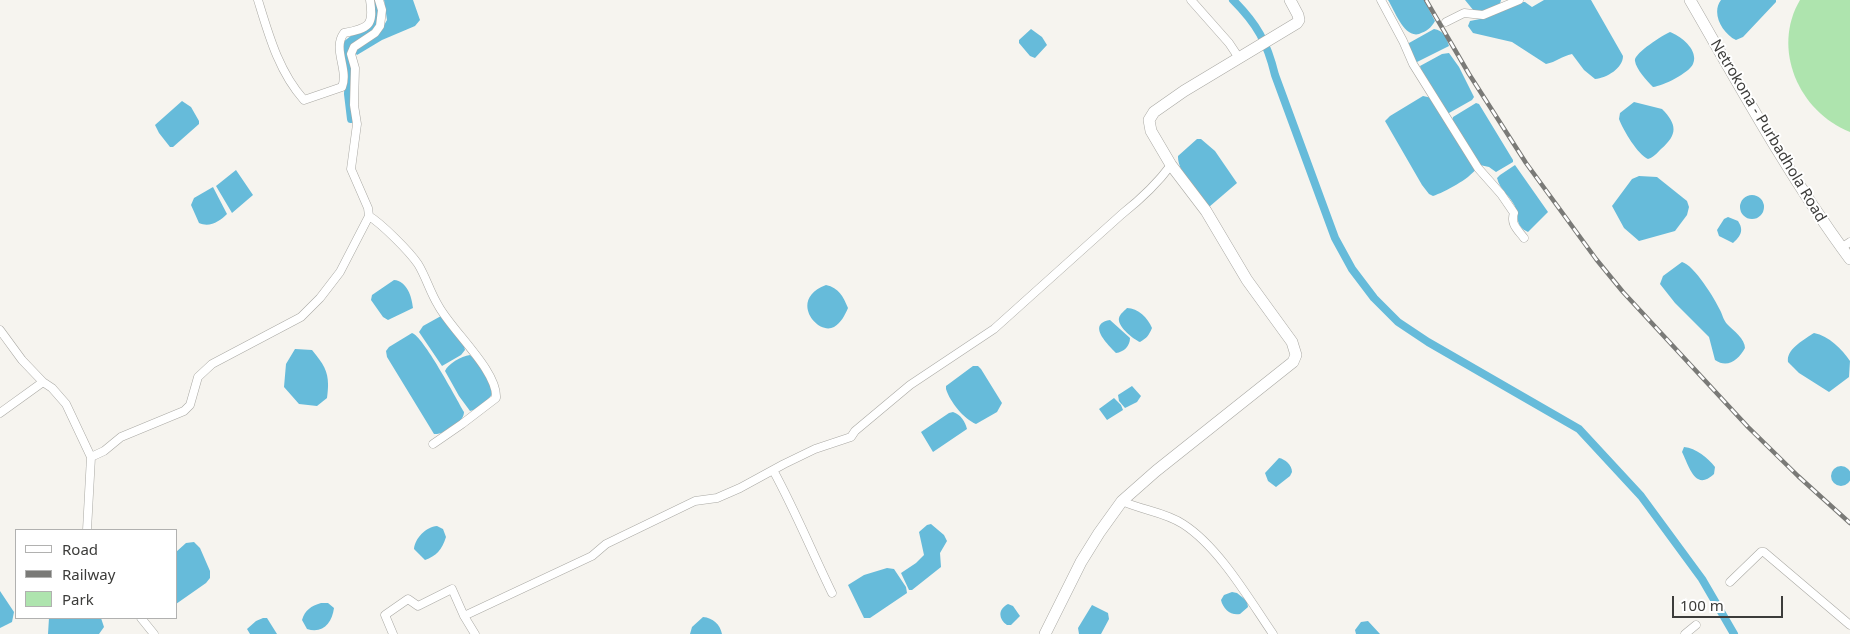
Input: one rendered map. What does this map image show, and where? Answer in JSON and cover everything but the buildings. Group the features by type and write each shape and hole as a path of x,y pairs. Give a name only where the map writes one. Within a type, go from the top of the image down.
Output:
{"street":[{"path":"258,0 269,37 284,72 304,100 342,87 345,78 340,56 340,42 344,33 362,29 369,24 372,18 370,0"},
{"path":"91,457 104,451 121,437 184,411 190,405 198,377 212,364 301,317 320,298 340,272 369,216 368,208 351,169 356,124 354,105 355,68 351,54 354,47 375,33 380,26 382,10 379,0"},
{"path":"1191,0 1242,57"},
{"path":"1046,634 1081,562 1122,500 1293,362 1296,355 1292,342 1247,280 1206,211 1171,165 1151,131 1149,120 1151,116 1184,91 1291,28 1299,20 1290,0"},
{"path":"1381,0 1413,64 1478,168 1512,210 1514,214 1512,218 1513,224 1524,238"},
{"path":"1446,22 1464,13 1483,15 1519,0"},
{"name":"Netrokona - Purbadhola Road","path":"1690,0 1793,175 1846,245 1850,260"},
{"path":"464,616 592,556 606,544 695,501 718,498 816,449 852,437 855,431 910,385 994,329 1122,214 1143,198 1171,165"},
{"path":"369,216 378,221 418,264 438,306 478,359 495,388 496,398 433,444"},
{"path":"0,330 22,360 66,404 91,457 87,529"},
{"path":"0,413 43,382"},
{"path":"773,470 793,507 801,530 832,593"},
{"path":"1122,500 1182,523 1200,537 1238,583 1273,634"},
{"path":"1730,582 1764,552 1850,625"},
{"path":"394,634 385,615 408,598 418,606 452,588 464,616 475,634"},
{"path":"142,619 154,634"},
{"path":"1685,634 1696,625"}],"green space":[{"path":"1800,0 1850,0 1850,132 1832,123 1817,110 1804,94 1795,77 1790,58 1788,38 1792,19"}],"water":[{"path":"384,0 413,0 420,20 415,26 382,40 357,55 355,53 356,49 383,27 387,20"},
{"path":"1388,0 1424,0 1435,21 1427,30 1419,34 1409,32 1404,28"},
{"path":"1465,0 1501,0 1500,4 1479,13 1474,11"},
{"path":"1544,0 1591,0 1623,56 1620,65 1614,72 1595,79 1584,70 1572,54 1546,64 1512,42 1473,33 1468,26 1470,21 1480,19 1519,2 1525,2 1532,7"},
{"path":"1721,0 1776,0 1776,2 1743,37 1736,40 1722,28 1717,11"},
{"path":"1031,29 1042,37 1047,45 1035,58 1030,56 1019,43 1019,40"},
{"path":"1434,29 1444,35 1449,46 1417,62 1414,60 1408,46 1409,43"},
{"path":"1670,32 1688,44 1693,54 1693,64 1691,68 1675,78 1653,87 1637,68 1635,61 1639,54 1649,45"},
{"path":"1449,53 1459,67 1474,97 1472,100 1447,113 1422,74 1420,66 1442,54"},
{"path":"1423,96 1432,98 1476,169 1456,185 1433,196 1422,185 1385,121"},
{"path":"182,101 191,107 199,124 173,147 170,147 155,125"},
{"path":"1634,102 1662,109 1673,125 1674,130 1670,139 1655,155 1648,159 1635,147 1619,119 1620,113"},
{"path":"1476,103 1479,104 1513,160 1513,162 1496,172 1489,167 1480,165 1452,121 1453,117"},
{"path":"1197,139 1201,139 1215,151 1237,183 1209,207 1189,183 1179,162 1178,156"},
{"path":"1515,165 1548,212 1528,232 1519,224 1516,209 1497,178"},
{"path":"236,170 253,195 232,213 216,186"},
{"path":"1639,176 1657,177 1687,201 1689,207 1687,215 1675,231 1639,241 1624,228 1612,206 1632,179"},
{"path":"213,187 227,214 214,223 207,225 199,223 191,205 194,198"},
{"path":"1752,195 1757,196 1763,202 1763,212 1757,218 1752,219 1747,218 1741,212 1740,207 1741,202 1747,196"},
{"path":"1728,217 1738,221 1741,227 1740,235 1733,243 1719,236 1717,230 1724,219"},
{"path":"1682,262 1687,264 1704,283 1726,322 1743,341 1745,348 1733,362 1720,363 1715,360 1709,337 1675,303 1660,284 1663,276"},
{"path":"394,280 399,281 405,286 410,295 413,308 388,320 383,317 371,300 372,295"},
{"path":"826,285 840,293 848,308 839,323 834,327 827,328 820,326 814,321 809,315 807,307 809,299 815,291"},
{"path":"1127,308 1142,314 1152,328 1148,336 1140,342 1120,325 1120,315"},
{"path":"441,316 465,350 461,355 442,366 419,332 423,326"},
{"path":"1110,320 1130,338 1128,346 1116,353 1108,345 1099,330 1103,322"},
{"path":"412,333 424,345 464,412 461,420 453,428 443,433 434,434 387,357 386,351 389,347"},
{"path":"1814,333 1825,337 1835,344 1850,361 1849,377 1829,392 1799,373 1788,362 1788,357 1793,349 1801,341"},
{"path":"295,349 312,350 324,367 328,377 327,398 317,406 299,404 284,387 286,364"},
{"path":"470,355 484,372 493,392 483,404 470,411 445,371 455,361"},
{"path":"973,366 978,366 981,369 1002,403 997,412 976,424 971,422 958,409 946,389 946,386"},
{"path":"1132,386 1141,396 1137,402 1125,408 1119,401 1118,395"},
{"path":"1114,398 1123,410 1107,420 1099,409"},
{"path":"953,412 962,419 967,429 933,452 921,432"},
{"path":"1684,447 1697,451 1709,460 1715,467 1714,474 1707,479 1697,479 1690,470 1682,452"},
{"path":"1279,458 1288,463 1292,472 1290,476 1276,487 1268,481 1265,473"},
{"path":"1841,466 1848,469 1851,476 1848,483 1841,486 1834,483 1831,476 1834,469"},
{"path":"931,524 944,535 947,541 940,553 941,567 912,590 909,590 901,573 924,555 919,532"},
{"path":"437,526 443,529 446,537 443,546 432,557 425,560 414,549 415,545 425,531"},
{"path":"194,542 200,548 210,571 210,578 206,583 178,603 178,550 186,543"},
{"path":"887,568 894,569 906,587 907,593 870,618 864,618 848,585 864,575"},
{"path":"0,591 14,612 12,622 0,628"},
{"path":"1232,592 1237,593 1247,601 1248,607 1240,614 1231,613 1222,603 1221,600 1224,595"},
{"path":"321,603 328,603 334,608 329,623 322,629 307,629 302,620 305,614 311,607"},
{"path":"1008,604 1013,606 1020,616 1011,625 1004,623 1000,614 1002,609"},
{"path":"1092,605 1108,613 1109,619 1101,634 1079,634 1078,628"},
{"path":"703,617 716,622 722,634 690,634 692,627"},
{"path":"263,618 267,618 277,634 250,634 247,629"},
{"path":"49,619 101,619 104,627 99,634 48,634"},
{"path":"1368,621 1380,634 1356,634 1355,630 1361,622"}],"waterway":[{"path":"1233,0 1249,17 1265,43 1335,238 1352,269 1374,298 1398,322 1428,342 1579,429 1641,496 1702,579 1734,634"},
{"path":"351,119 348,94 347,44 365,32 372,24 374,19 374,2"}],"railway":[{"path":"1426,0 1469,74 1526,163 1596,259 1623,292 1748,427 1850,523"}]}
